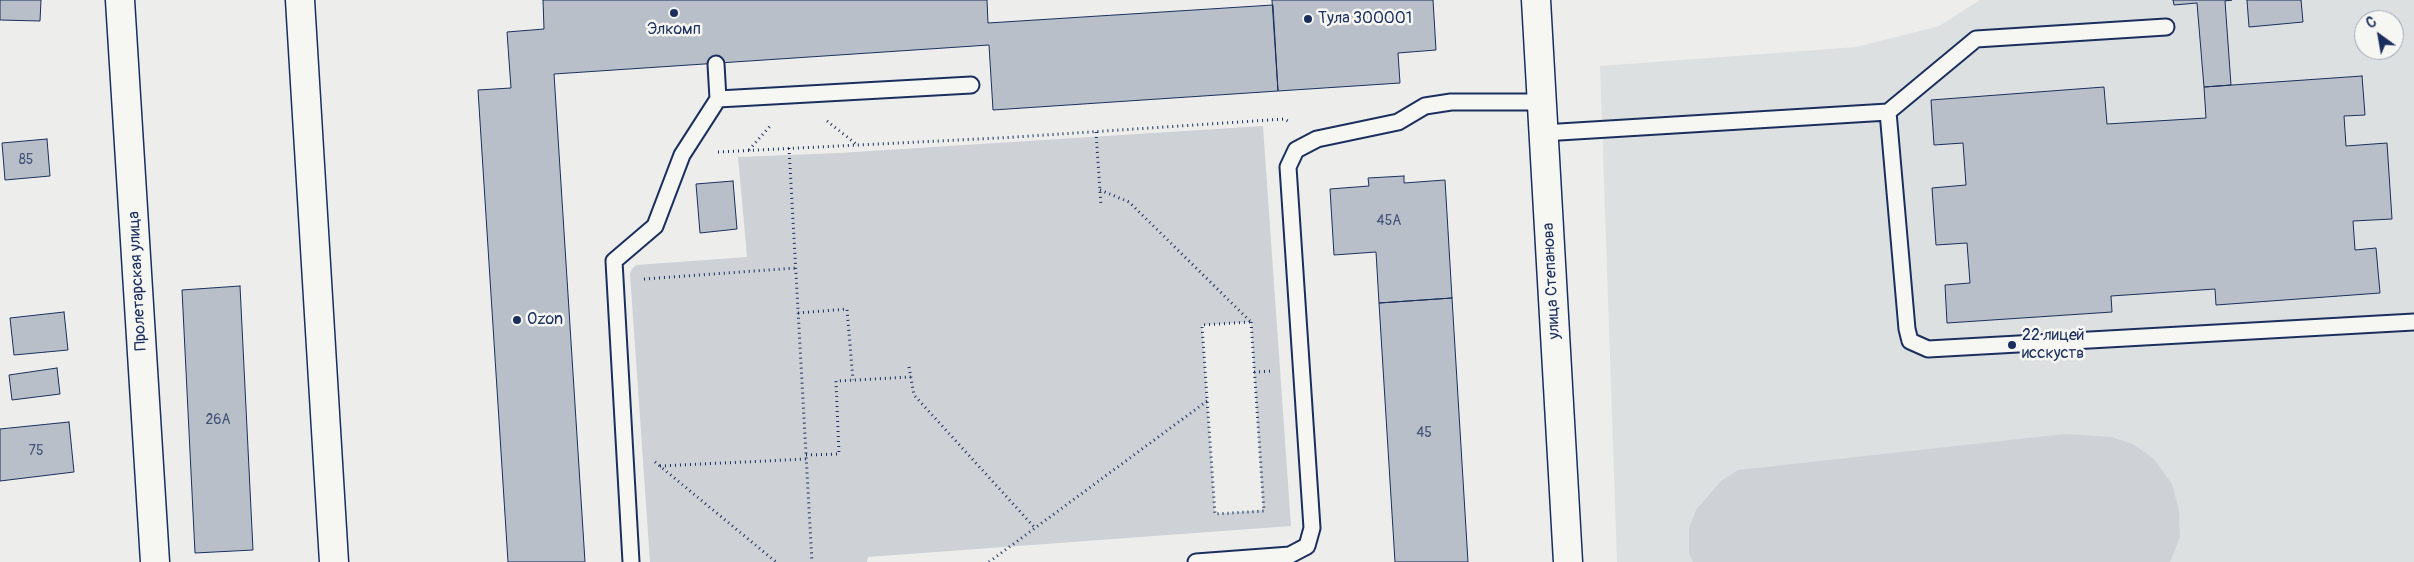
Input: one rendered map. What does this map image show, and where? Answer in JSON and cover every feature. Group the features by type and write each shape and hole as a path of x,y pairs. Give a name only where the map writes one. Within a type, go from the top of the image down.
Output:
{"main road":[{"name":"Пролетарская улица","path":"120,0 155,562"},
{"path":"300,0 334,562"},
{"name":"улица Степанова","path":"1536,0 1568,562"}],"lane":[{"path":"1543,133 1888,112 1976,39 2166,27"},
{"path":"631,562 614,261 655,226 682,155 718,99 716,64"},
{"path":"718,99 971,85"},
{"path":"1196,562 1290,556 1307,546 1312,528 1288,167 1296,150 1317,139 1398,122 1425,106 1451,102 1541,102"},
{"path":"1888,112 1907,329 1910,341 1928,349 2414,322"}],"path":[{"path":"682,155 1096,132 1284,119 1317,139"},
{"path":"1096,132 1102,206"},
{"path":"789,148 812,562"},
{"path":"1100,190 1129,202 1251,322 1264,511 1215,514 1202,325 1251,322"},
{"path":"615,281 796,268"},
{"path":"798,313 847,309 853,380"},
{"path":"909,367 914,395 1035,528"},
{"path":"660,466 839,454 836,381 911,377"},
{"path":"989,562 1207,401"},
{"path":"624,436 776,562"}],"shaded area":[{"name":"22 лицей исскуств","path":"1980,0 2414,0 2414,562 1617,562 1600,66 1856,47 1939,26"},
{"path":"1263,126 1291,526 868,557 867,562 650,562 630,274 632,269 636,265 747,257 738,157 839,153","holes":["1251,322 1263,510 1215,514 1202,325"]},
{"path":"2065,434 2111,437 2133,444 2154,459 2172,484 2179,510 2180,537 2170,562 1693,562 1689,553 1689,528 1696,510 1721,481 1738,470"}],"building":[{"path":"0,0 41,0 40,21 0,20"},
{"path":"543,0 987,0 988,23 1273,5 1278,91 993,110 989,45 554,74 585,562 508,562 478,90 511,88 507,32 544,29"},
{"path":"1272,0 1433,0 1436,50 1398,53 1400,83 1278,91"},
{"path":"2173,0 2232,0 2225,1 2231,85 2204,87 2197,3 2174,5"},
{"path":"2247,0 2301,0 2303,22 2249,27"},
{"path":"2362,76 2365,115 2344,116 2346,146 2387,143 2392,219 2353,221 2355,250 2376,248 2380,293 2216,305 2215,289 2111,296 2112,312 1947,323 1945,285 1970,283 1967,243 1936,245 1932,188 1966,185 1963,143 1934,145 1931,100 2104,87 2107,124 2206,118 2204,87"},
{"path":"47,139 50,176 5,180 2,143"},
{"path":"1404,176 1404,183 1445,180 1452,298 1379,303 1376,252 1334,255 1330,189 1369,186 1368,178"},
{"path":"733,181 737,229 700,233 696,184"},
{"path":"240,286 253,550 195,553 182,290"},
{"path":"1452,298 1468,562 1395,562 1379,303"},
{"path":"64,312 68,350 14,355 10,318"},
{"path":"57,368 60,394 12,400 9,375"},
{"path":"69,422 74,472 0,481 0,429"}],"place":[{"name":"Элкомп","path":"674,13"},
{"name":"Тула 300001","path":"1308,19"},
{"name":"Ozon","path":"517,320"},
{"name":"22 лицей исскуств","path":"2012,345"}]}
